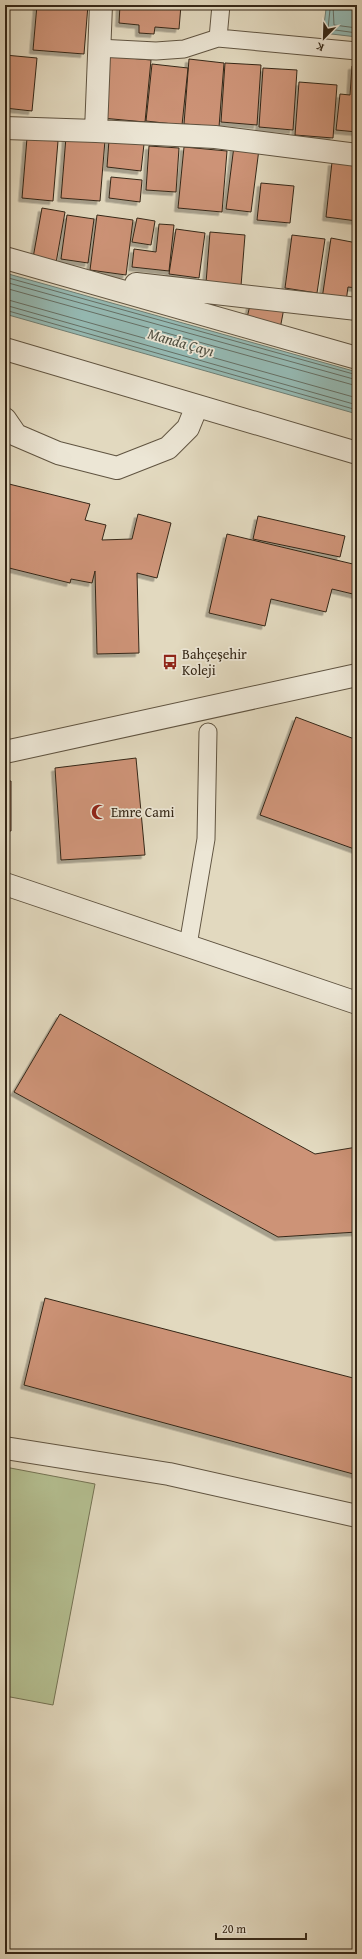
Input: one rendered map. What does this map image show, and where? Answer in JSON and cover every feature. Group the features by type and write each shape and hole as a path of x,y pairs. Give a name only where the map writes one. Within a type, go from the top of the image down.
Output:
{"street":[{"path":"96,130 98,48 101,5"},
{"path":"5,128 96,130 215,137 357,155"},
{"path":"5,258 357,358"},
{"path":"71,277 357,309"},
{"path":"5,349 357,453"},
{"path":"5,419 16,435 58,453 117,468 168,448 188,428 197,406"},
{"path":"5,752 357,675"},
{"path":"5,884 357,1003"},
{"path":"5,1448 169,1474 357,1516"}],"lane":[{"path":"218,38 221,5"},
{"path":"98,48 156,51 184,49 218,38 357,51"},
{"path":"188,945 206,839 208,732"}],"green space":[{"path":"5,1467 95,1484 53,1705 5,1696"}],"water":[{"path":"312,5 357,5 357,37 323,33 326,9 312,7"},
{"name":"Manda Çayı","path":"5,273 357,372 357,414 5,314"}],"building":[{"path":"37,5 88,5 84,54 33,50"},
{"path":"120,5 181,5 179,29 155,27 154,34 139,33 139,25 119,23"},
{"path":"5,55 37,58 32,111 5,108"},
{"path":"108,56 151,60 145,122 102,118"},
{"path":"189,59 224,63 219,127 184,124"},
{"path":"225,63 261,65 257,125 221,122"},
{"path":"152,64 188,68 182,125 146,121"},
{"path":"352,66 357,66 357,132 336,130 340,94 350,95"},
{"path":"263,68 297,70 293,130 259,127"},
{"path":"299,82 337,85 333,138 295,135"},
{"path":"66,137 105,140 100,201 61,198"},
{"path":"27,138 58,141 53,201 22,198"},
{"path":"109,140 144,144 141,171 107,167"},
{"path":"149,146 179,148 176,192 146,190"},
{"path":"234,146 259,149 251,212 226,209"},
{"path":"184,147 227,151 222,212 178,208"},
{"path":"332,162 357,165 357,221 326,217"},
{"path":"111,177 142,180 140,202 109,198"},
{"path":"261,183 294,186 290,223 257,220"},
{"path":"42,208 65,212 56,263 33,258"},
{"path":"67,215 94,219 88,263 61,259"},
{"path":"97,215 133,220 126,275 90,270"},
{"path":"137,218 155,221 151,245 132,242"},
{"path":"159,224 174,225 169,271 132,267 134,249 156,252"},
{"path":"176,229 205,233 199,278 169,274"},
{"path":"210,232 245,235 241,286 206,283"},
{"path":"292,235 325,239 317,293 285,288"},
{"path":"331,238 357,243 357,288 348,287 346,302 322,299"},
{"path":"251,301 284,308 280,329 246,322"},
{"path":"5,483 90,504 85,520 106,525 102,540 132,539 138,514 171,523 157,578 137,573 139,653 97,654 95,571 92,583 71,579 70,583 5,567"},
{"path":"258,516 345,536 340,557 253,539"},
{"path":"227,534 357,565 357,595 332,589 326,612 271,599 265,626 209,613"},
{"path":"296,717 357,740 357,850 260,815"},
{"name":"Emre Cami","path":"136,758 145,855 61,860 55,768"},
{"path":"5,781 11,781 11,831 5,831"},
{"path":"60,1014 315,1154 357,1147 357,1232 278,1237 14,1092"},
{"path":"45,1298 357,1379 357,1475 24,1385"}],"place":[{"name":"Bahçeşehir Koleji","path":"170,662"},
{"name":"Emre Cami","path":"99,812"}]}
